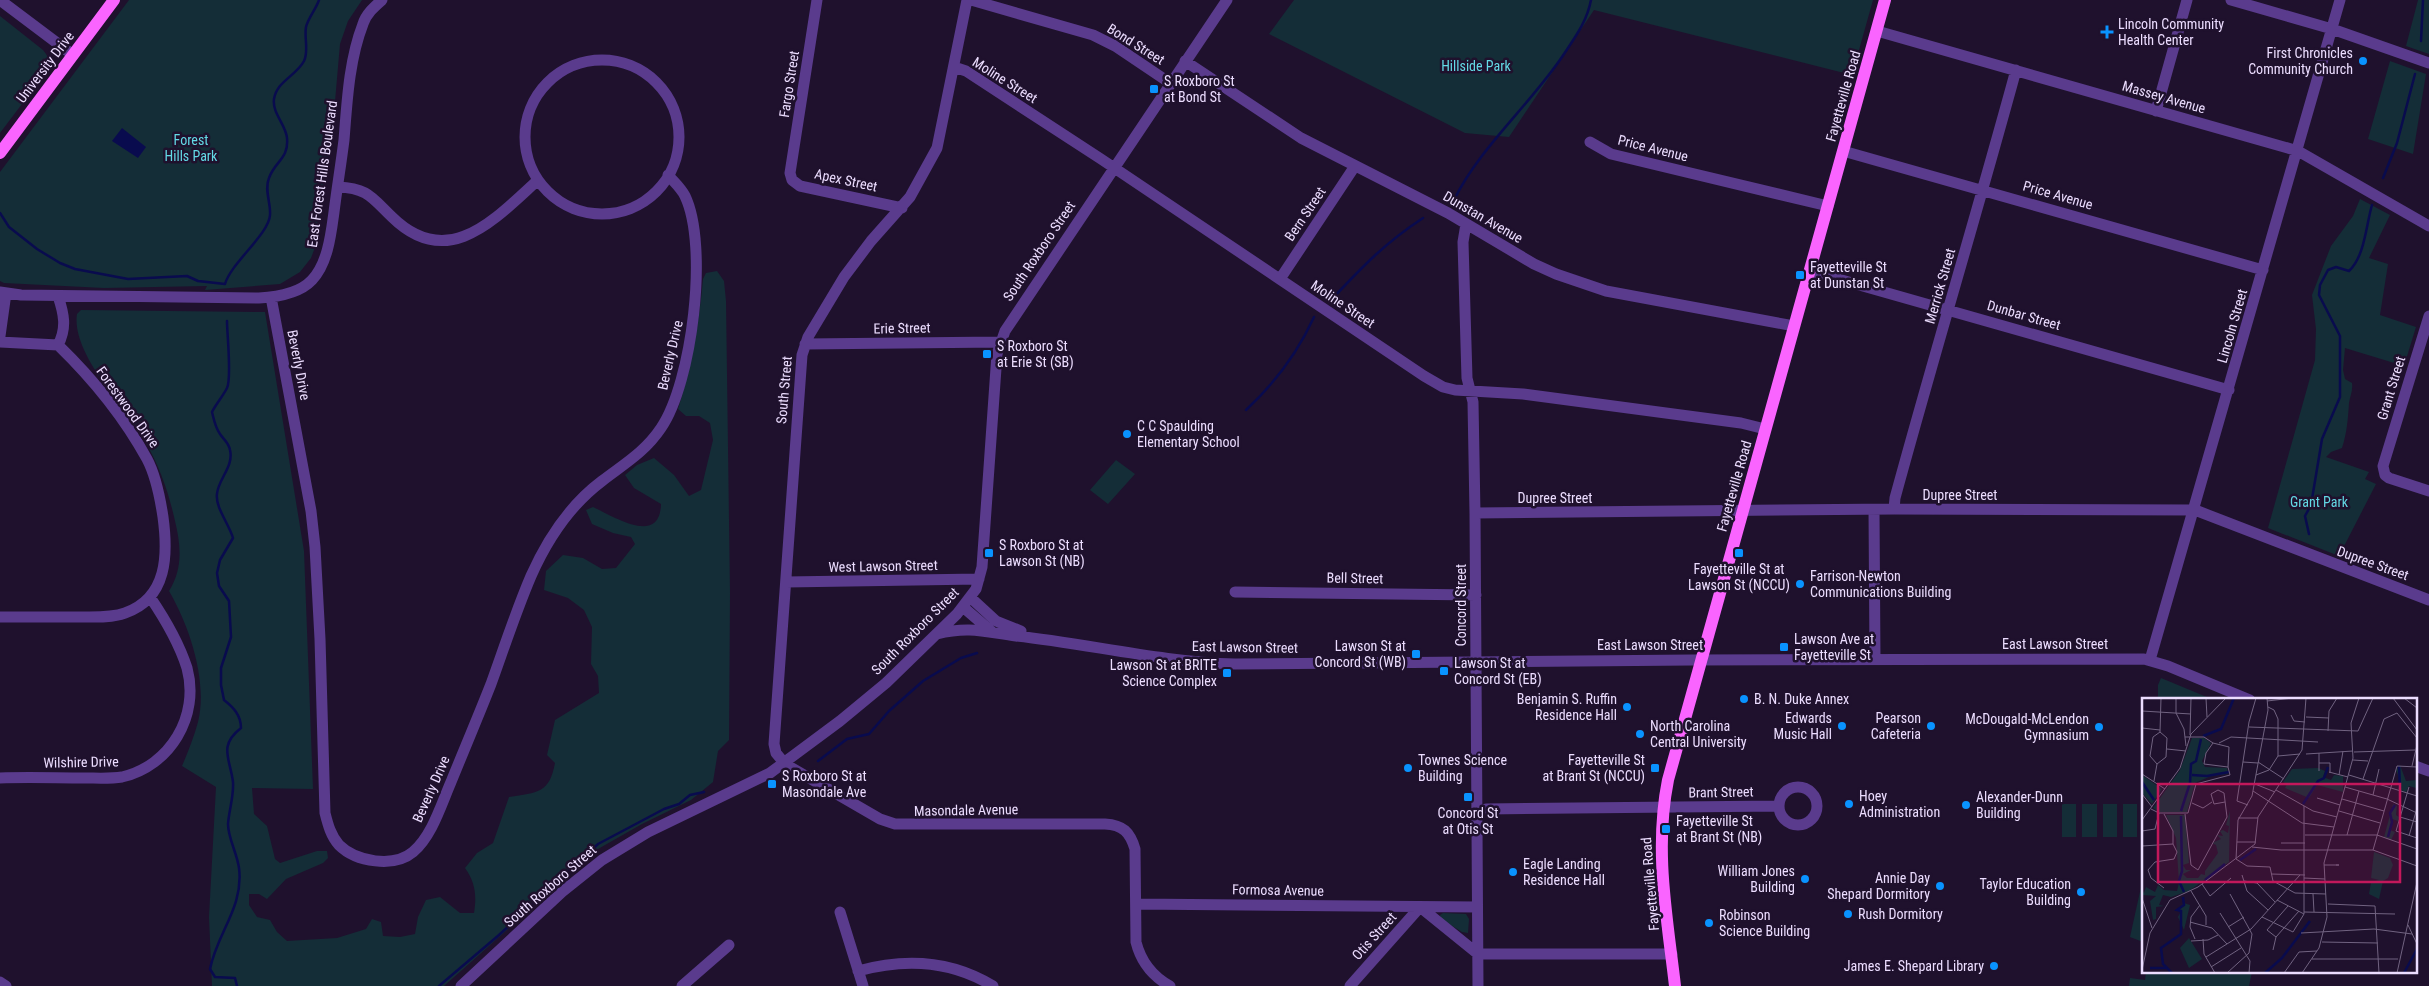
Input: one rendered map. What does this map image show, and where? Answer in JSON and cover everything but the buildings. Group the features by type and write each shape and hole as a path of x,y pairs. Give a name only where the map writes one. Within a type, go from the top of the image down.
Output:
{"main road":[{"name":"University Drive","path":"0,153 114,0"},
{"name":"Fayetteville Road","path":"1675,986 1660,834 1668,780 1886,0"}],"street":[{"path":"0,0 73,54"},
{"name":"East Forest Hills Boulevard","path":"3,293 58,296 271,298 298,290 316,275 323,262 329,243 338,187 345,114 360,34 366,16 382,0"},
{"name":"Fargo Street","path":"790,173 818,0"},
{"name":"South Street","path":"785,764 776,753 774,735 800,370 805,344 852,265 902,208 916,188 937,148 967,0"},
{"name":"Bond Street","path":"970,0 1093,35 1115,46 1170,83"},
{"name":"South Roxboro Street","path":"460,986 569,887 610,854 648,832 785,764 886,683 967,603 980,579 997,354 1000,342 1012,319 1227,0"},
{"path":"2156,111 2187,0"},
{"path":"2231,0 2332,28 2429,63"},
{"name":"Lincoln Street","path":"2150,660 2195,510 2340,0"},
{"name":"Massey Avenue","path":"1877,31 2298,151 2429,226"},
{"path":"596,60 620,62 630,66 650,77 665,94 675,113 678,134 676,155 668,175 651,195 637,205 621,211 604,213 578,210 562,202 548,192 538,180 530,165 525,148 525,125 532,103 538,93 554,76 574,65 596,60"},
{"name":"Dunstan Avenue","path":"1185,60 1277,123 1466,224 1534,264 1606,291 1794,326"},
{"name":"Moline Street","path":"954,67 966,71 1114,168 1443,388 1523,394 1741,423 1765,429"},
{"name":"Merrick Street","path":"1894,509 1895,498 1912,436 1984,190 2016,70"},
{"name":"Price Avenue","path":"1590,142 1611,154 1828,206"},
{"name":"Price Avenue","path":"1843,151 2263,270"},
{"name":"Bern Street","path":"1280,279 1355,166"},
{"name":"Apex Street","path":"790,173 792,180 800,186 902,208"},
{"name":"Beverly Drive","path":"271,298 309,502 315,547 320,639 325,813 332,836 338,844 352,855 370,860 399,860 414,852 435,819 479,715 531,575 548,543 582,498 601,481 644,450 661,428 679,388 693,326 696,279 695,252 692,222 685,196 668,175"},
{"path":"338,187 358,189 366,192 403,228 419,237 451,240 474,234 489,224 538,180"},
{"name":"Concord Street","path":"1466,224 1463,242 1467,378 1473,402 1475,513 1478,986"},
{"name":"Dunbar Street","path":"1810,271 2229,390"},
{"path":"0,336 3,293"},
{"path":"0,342 58,345 64,334 64,314 58,296"},
{"name":"Grant Street","path":"2429,316 2427,332 2384,458 2384,470 2390,478 2429,491"},
{"name":"Erie Street","path":"805,344 1000,342"},
{"name":"Forestwood Drive","path":"0,617 111,616 132,610 150,597 162,577 166,553 160,498 154,474 137,442 105,397 58,345"},
{"name":"Dupree Street","path":"1475,513 1894,509 2195,510 2429,600"},
{"path":"1874,510 1875,659"},
{"name":"West Lawson Street","path":"786,582 980,579"},
{"name":"Bell Street","path":"1235,592 1476,595"},
{"name":"Wilshire Drive","path":"0,778 122,777 155,762 171,747 184,724 187,714 189,679 184,660 173,635 150,597"},
{"path":"967,603 992,632"},
{"name":"East Lawson Street","path":"967,603 999,622 1044,637"},
{"name":"East Lawson Street","path":"937,634 966,628 1044,637 1182,661 1207,663 1875,659 2150,660 2245,698"},
{"name":"Masondale Avenue","path":"785,764 880,819 895,824 1115,824 1122,827 1132,839 1136,863 1136,942 1139,953 1148,969 1170,986"},
{"path":"2416,766 2429,771"},
{"name":"Brant Street","path":"1486,809 1779,806"},
{"name":"Formosa Avenue","path":"1136,904 1477,906"},
{"path":"1420,907 1478,954 1672,954"},
{"name":"Otis Street","path":"1350,986 1420,907"},
{"path":"840,912 862,986"},
{"path":"682,986 729,945"},
{"path":"858,971 890,965 943,966 972,973 993,986"},
{"path":"0,982 6,986"}],"green space":[{"name":"Forest Hills Park","path":"129,0 362,0 348,21 340,44 332,136 317,242 311,258 300,272 280,284 205,290 207,286 104,288 4,283 0,281 0,172"},
{"name":"Hillside Park","path":"1294,0 1873,0 1852,75 1594,10 1509,137 1465,133 1269,34"},
{"path":"2418,0 2429,0 2429,54 2406,46"},
{"path":"0,16 43,50 49,62 47,71 0,133"},
{"path":"2390,61 2426,74 2413,154 2368,139"},
{"name":"Grant Park","path":"2360,199 2390,215 2369,258 2388,264 2380,315 2416,327 2404,366 2345,348 2343,370 2345,379 2352,383 2346,431 2342,448 2331,452 2326,457 2369,472 2365,479 2376,484 2339,556 2268,528 2315,360 2316,329 2312,295 2331,246 2353,216"},
{"path":"717,271 724,281 726,301 730,593 729,740 718,751 713,782 691,800 642,824 598,849 444,986 212,986 209,917 216,787 182,766 198,722 201,690 199,672 190,638 177,605 169,591 174,583 179,566 177,530 167,491 156,462 137,429 91,363 82,346 77,330 77,314 81,310 265,312 304,551 313,789 252,788 254,814 267,826 275,859 280,863 317,851 327,851 328,858 323,863 286,879 267,899 259,894 249,894 249,905 257,917 270,920 277,932 287,941 337,938 366,929 372,919 381,922 383,936 400,937 415,934 418,917 426,900 440,897 460,913 474,913 474,889 471,878 465,868 477,853 493,843 509,797 541,790 549,781 555,763 547,755 555,720 599,693 598,676 591,664 592,627 584,610 568,598 544,590 546,571 563,555 583,558 602,569 616,568 635,544 631,537 613,533 592,524 586,510 593,507 634,525 644,526 653,524 659,517 661,504 634,488 625,475 637,465 654,458 674,475 689,496 701,490 713,440 710,423 699,416 686,416 678,409 694,344 703,279 706,273"},
{"path":"1116,460 1135,474 1108,504 1090,490"},
{"path":"2161,678 2209,698 2158,698 2158,685"},
{"path":"2062,804 2076,804 2076,837 2062,837"},
{"path":"2082,804 2097,804 2097,837 2082,837"},
{"path":"2103,804 2117,804 2117,837 2103,837"},
{"path":"2123,804 2137,804 2137,837 2123,837"},
{"path":"2142,883 2142,942 2130,937"},
{"path":"1443,913 1466,914 1469,919 1468,933 1462,932 1441,919 1440,915"},
{"path":"2146,974 2252,974 2249,986 2129,986 2130,978 2145,980"}],"shaded area":[{"path":"122,128 146,147 138,158 112,141"}],"waterway":[{"path":"0,213 9,227 37,249 60,263 75,269 128,279 187,276 198,281 225,284 234,267 257,240 268,223 270,215 267,192 268,183 272,172 284,155 287,145 286,133 275,109 274,99 279,88 304,61 306,53 306,27 319,0"},
{"path":"1454,200 1478,162 1564,54 1584,22 1591,0"},
{"path":"2421,41 2423,0"},
{"path":"2383,178 2397,143 2415,74"},
{"path":"2309,534 2305,516 2311,505 2322,439 2340,397 2340,336 2319,295 2320,285 2328,270 2336,267 2349,271 2354,265 2362,249 2372,205"},
{"path":"1332,299 1375,256 1423,218"},
{"path":"1246,410 1285,367 1301,343 1314,317"},
{"path":"227,321 228,383 227,388 212,412 217,429 229,445 231,456 218,488 217,499 233,538 220,560 217,573 219,586 229,601 231,637 221,668 221,685 224,700 236,712 240,719 241,728 230,741 227,753 233,782 228,829 238,862 239,882 234,908 213,956 210,969 215,977 235,978 237,986"},
{"path":"818,761 847,739 869,734 889,711 923,681 961,658 977,653"},
{"path":"439,986 499,935 598,844 664,809 679,804 690,795 704,792"}],"place":[{"name":"Lincoln Community Health Center","path":"2107,32"},
{"name":"First Chronicles Community Church","path":"2363,61"},
{"name":"S Roxboro St at Bond St","path":"1154,89"},
{"name":"Fayetteville St at Dunstan St","path":"1800,275"},
{"name":"S Roxboro St at Erie St (SB)","path":"987,354"},
{"name":"C C Spaulding Elementary School","path":"1127,434"},
{"name":"S Roxboro St at Lawson St (NB)","path":"989,553"},
{"name":"Fayetteville St at Lawson St (NCCU)","path":"1739,553"},
{"name":"Farrison-Newton Communications Building","path":"1800,584"},
{"name":"Lawson Ave at Fayetteville St","path":"1784,647"},
{"name":"Lawson St at Concord St (WB)","path":"1416,654"},
{"name":"Lawson St at Concord St (EB)","path":"1444,671"},
{"name":"Lawson St at BRITE Science Complex","path":"1227,673"},
{"name":"B. N. Duke Annex","path":"1744,699"},
{"name":"Benjamin S. Ruffin Residence Hall","path":"1627,707"},
{"name":"Edwards Music Hall","path":"1842,726"},
{"name":"Pearson Cafeteria","path":"1931,726"},
{"name":"McDougald-McLendon Gymnasium","path":"2099,727"},
{"name":"North Carolina Central University","path":"1640,734"},
{"name":"Townes Science Building","path":"1408,768"},
{"name":"Fayetteville St at Brant St (NCCU)","path":"1655,768"},
{"name":"S Roxboro St at Masondale Ave","path":"772,784"},
{"name":"Concord St at Otis St","path":"1468,797"},
{"name":"Hoey Administration","path":"1849,804"},
{"name":"Alexander-Dunn Building","path":"1966,805"},
{"name":"Fayetteville St at Brant St (NB)","path":"1666,829"},
{"name":"Eagle Landing Residence Hall","path":"1513,872"},
{"name":"William Jones Building","path":"1805,879"},
{"name":"Annie Day Shepard Dormitory","path":"1940,886"},
{"name":"Taylor Education Building","path":"2081,892"},
{"name":"Rush Dormitory","path":"1848,914"},
{"name":"Robinson Science Building","path":"1709,923"},
{"name":"James E. Shepard Library","path":"1994,966"}]}
